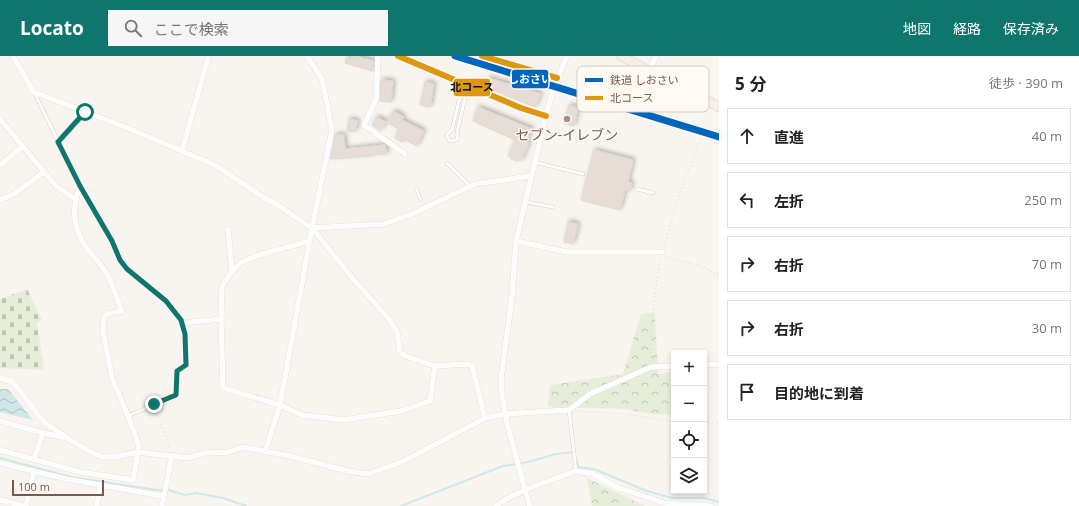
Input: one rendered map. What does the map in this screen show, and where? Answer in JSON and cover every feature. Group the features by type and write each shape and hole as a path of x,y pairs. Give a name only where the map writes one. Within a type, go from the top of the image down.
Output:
{"main road":[{"path":"621,56 640,66"},
{"path":"709,102 719,107"}],"street":[{"path":"13,56 34,92 130,129 216,165 312,228 354,280 389,318 397,332 400,352 405,356 436,366 468,364 472,366 484,418"},
{"path":"265,452 280,405 309,241 332,130 322,79 307,56"},
{"path":"378,56 376,99 364,125 405,154"},
{"path":"398,56 521,108 546,116"},
{"path":"482,56 557,78"},
{"path":"530,506 505,414 501,379 512,296 516,241 546,116 557,78 567,56"},
{"path":"651,66 656,56"},
{"path":"182,151 208,58"},
{"path":"58,142 85,112"},
{"path":"0,119 56,186 75,199"},
{"path":"0,165 22,147"},
{"path":"0,200 14,194 44,172"},
{"path":"312,228 384,224 412,214 476,184 531,176"},
{"path":"0,450 80,472 133,480 139,446 112,378 103,331 104,318 107,314 122,310 106,272 82,240 76,226 74,212 75,199 80,186"},
{"path":"228,229 232,272"},
{"path":"309,241 256,256 240,263 222,286 221,320 223,388 280,405 302,415 343,420 401,411 430,400 436,366"},
{"path":"516,241 567,252 661,254"},
{"path":"182,323 221,320"},
{"path":"707,365 719,364"},
{"path":"0,378 13,382 45,423 67,438 102,457 114,457 138,452 187,458 205,453 229,452 242,447 290,456 348,471 368,474 402,462 484,418 505,414 569,410 590,394 651,367 671,366"},
{"path":"0,421 67,438"},
{"path":"34,459 43,433"},
{"path":"162,506 172,455"},
{"path":"0,463 100,486 163,496"},
{"path":"0,500 25,506 34,471"},
{"path":"496,506 506,499 525,490 576,471 593,474 618,488 663,503 711,506"},
{"path":"97,506 100,486"}],"lane":[{"path":"466,85 457,132 458,136 457,139 450,141 447,136 452,130 466,85"},
{"path":"34,92 80,186 112,241"},
{"path":"447,162 470,186"},
{"path":"534,162 583,174"},
{"path":"416,188 421,200"},
{"path":"637,189 653,193"},
{"path":"526,202 553,207"},
{"path":"128,416 176,395 177,371"},
{"path":"569,410 576,471"}],"path":[{"path":"112,241 120,260 127,269 166,301 181,320 185,334 186,365 177,371"},
{"path":"661,254 700,266 719,275"},
{"path":"154,404 172,455"},
{"path":"569,410 625,414 671,421"},
{"path":"707,422 719,423"}],"green space":[{"path":"27,289 42,320 37,323 44,370 0,368 0,299"},
{"path":"655,313 658,374 671,372 671,415 652,414 625,409 548,407 550,385 623,374 641,314"},
{"path":"587,478 645,506 592,506"}],"water":[{"path":"0,389 8,389 33,420 0,412"}],"building":[{"path":"351,56 374,61 373,71 345,63 346,59 350,60"},
{"path":"489,78 541,94 535,107 485,87"},
{"path":"381,80 393,81 391,102 380,101"},
{"path":"425,82 434,84 430,107 420,105"},
{"path":"569,105 577,108 574,126 564,123"},
{"path":"478,107 532,129 526,142 529,143 521,161 511,159 512,157 508,156 515,140 473,121"},
{"path":"394,111 404,117 402,120 424,131 417,146 404,139 402,142 395,138 399,130 387,122"},
{"path":"377,117 386,122 380,131 372,125"},
{"path":"349,119 358,121 355,132 347,131"},
{"path":"335,135 344,135 345,149 385,145 387,154 330,159"},
{"path":"594,150 633,160 628,182 632,183 630,191 625,190 620,210 581,200"},
{"path":"568,222 578,224 573,244 564,242"}],"waterway":[{"path":"401,506 503,466 528,462 556,454 575,452"},
{"path":"0,458 71,477 157,490 168,490 185,495 196,493 223,498 246,506"},
{"path":"576,458 578,467 594,469 647,491 672,498 704,498 719,502"}],"rail line":[{"name":"しおさい","path":"455,56 577,93"},
{"name":"しおさい","path":"638,112 719,137"}],"transit line":[{"name":"北コース","path":"398,56 521,108 546,116"},
{"name":"北コース","path":"482,56 557,78"}],"place":[{"name":"セブン-イレブン","path":"567,119"}],"route":[{"path":"85,112 58,142 80,186 112,241 120,260 127,269 166,301 181,320 185,334 186,365 177,371 176,395 154,404"}]}
